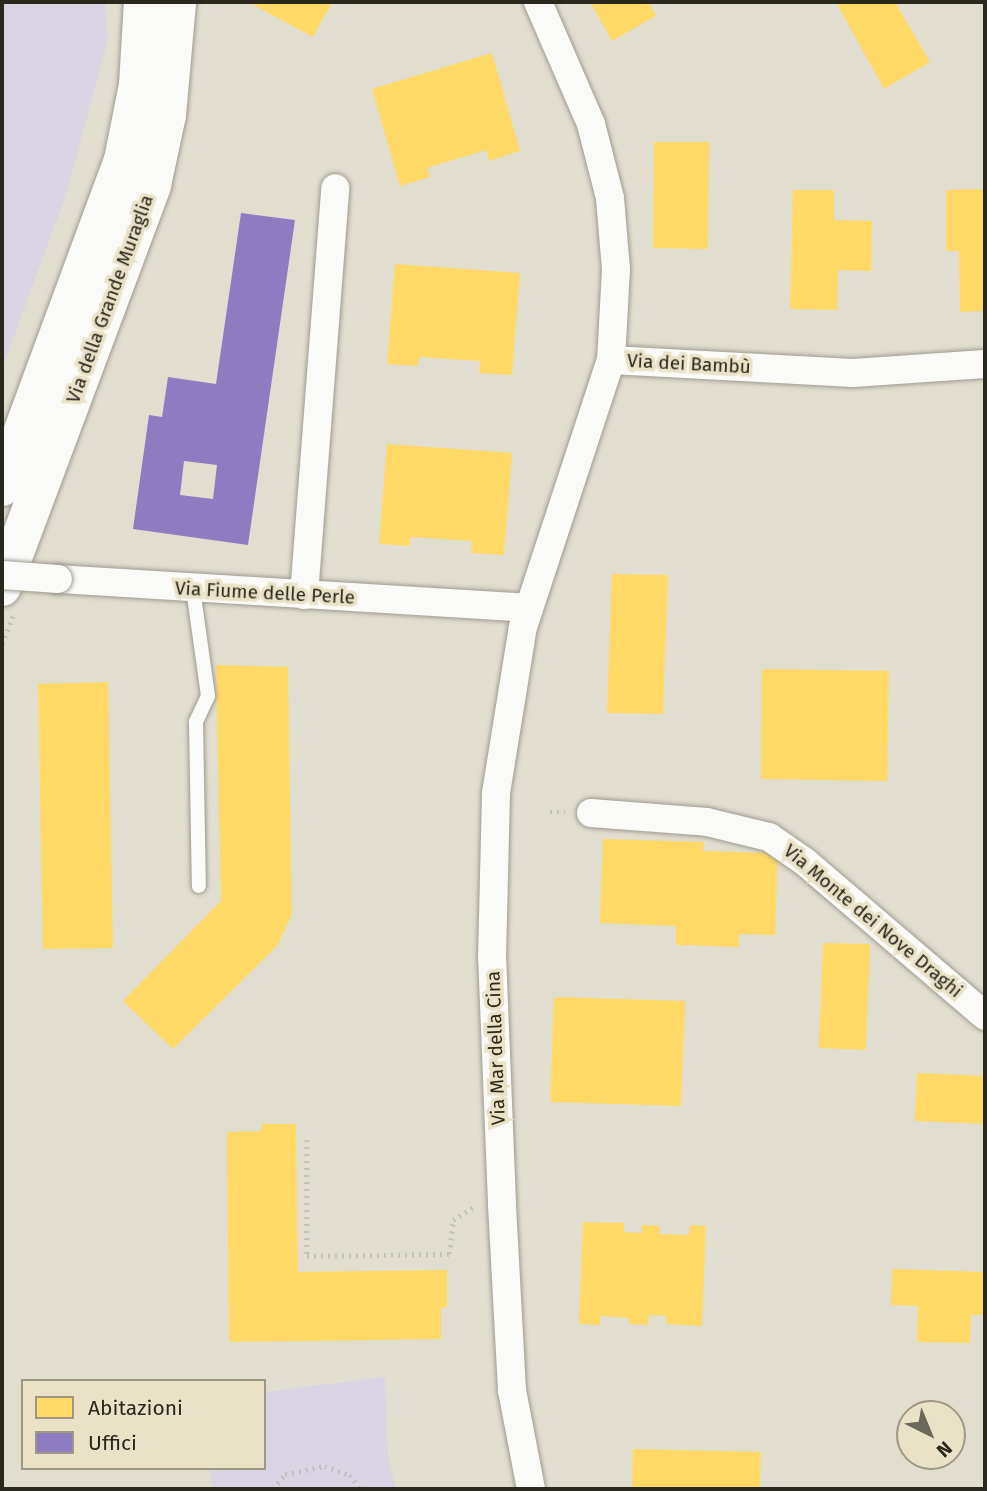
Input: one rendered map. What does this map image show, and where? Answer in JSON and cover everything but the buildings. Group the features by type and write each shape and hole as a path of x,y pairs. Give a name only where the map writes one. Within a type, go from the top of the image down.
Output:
{"street":[{"name":"Via della Grande Muraglia","path":"2,486 123,160 138,85 144,2"},
{"name":"Via della Grande Muraglia","path":"2,587 152,185 167,115 177,2"},
{"path":"538,2 591,124 610,198 616,269 611,360"},
{"path":"303,595 335,188"},
{"name":"Via dei Bambù","path":"529,608 611,360 853,373 985,364"},
{"name":"Via Fiume delle Perle","path":"2,575 529,608"},
{"name":"Via Mar della Cina","path":"529,608 506,712 494,817 492,958 512,1390 531,1489"},
{"name":"Via Monte dei Nove Draghi","path":"591,813 707,822 769,837 805,862 985,1016"}],"lane":[{"path":"193,589 208,696 196,722 199,886"}],"path":[{"path":"307,1140 307,1256 449,1254 449,1232 460,1212 502,1203"},
{"path":"273,1489 285,1474 325,1466 350,1475 360,1489"}],"shaded area":[{"path":"2,2 105,2 108,39 67,192 2,369"},
{"path":"385,1377 388,1457 396,1489 212,1489 210,1470 266,1470 266,1392"}]}
